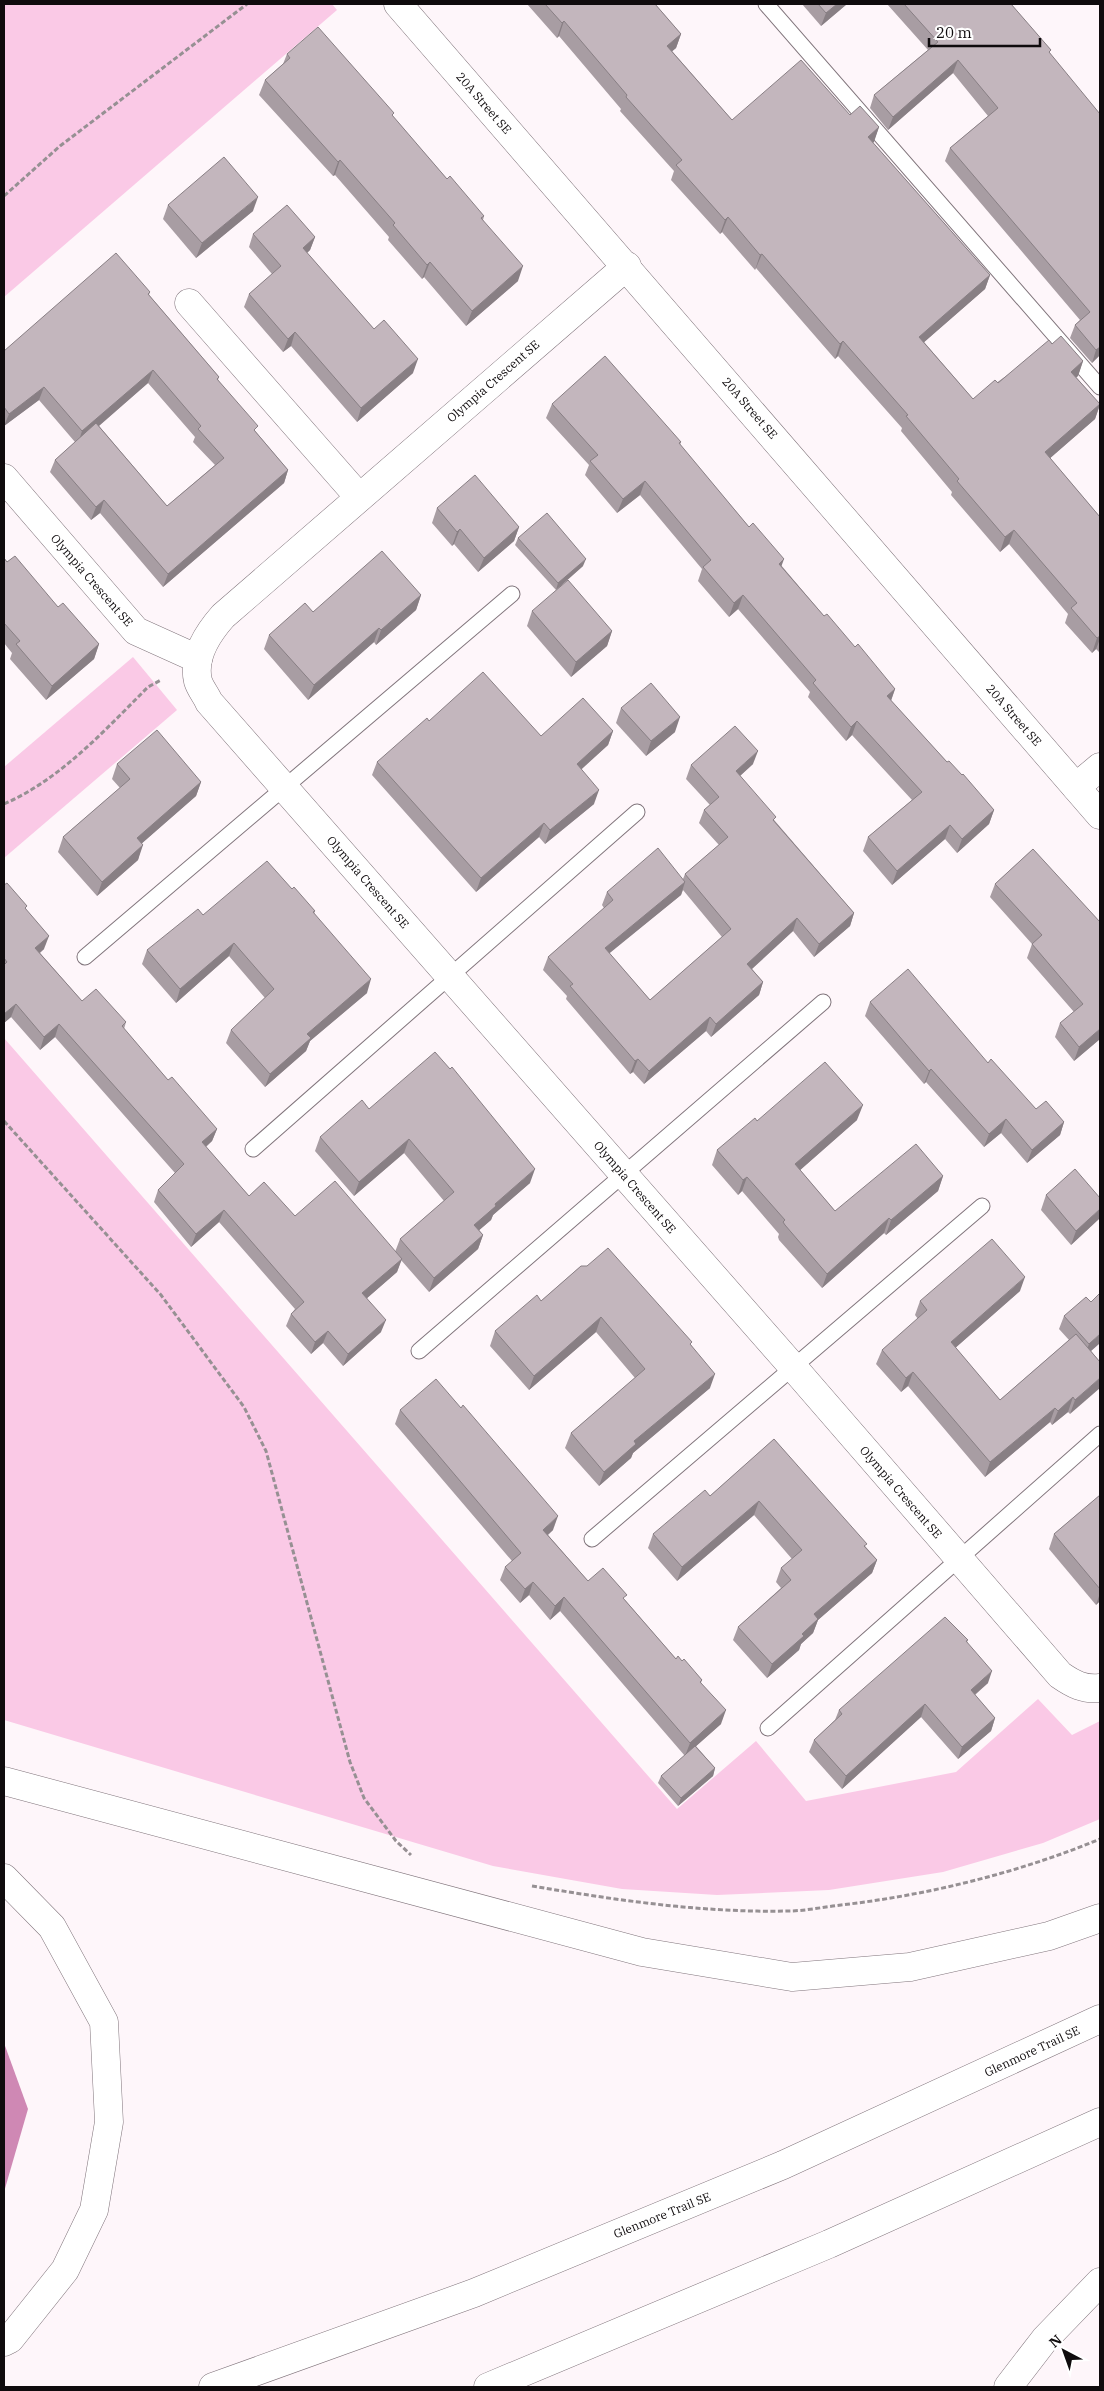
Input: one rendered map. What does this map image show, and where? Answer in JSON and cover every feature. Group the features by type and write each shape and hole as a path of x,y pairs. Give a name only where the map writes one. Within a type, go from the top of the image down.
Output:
{"main road":[{"name":"20A Street SE","path":"398,4 1100,814"},
{"name":"Olympia Crescent SE","path":"627,266 224,616 208,634 198,659 198,680 209,702 793,1367 1060,1675 1074,1685 1084,1688 1100,1688"},
{"path":"189,303 359,497"},
{"name":"Olympia Crescent SE","path":"4,478 136,631 198,659"},
{"path":"1076,787 1100,766"},
{"path":"4,1782 642,1952 792,1977 910,1967 1048,1936 1100,1918"},
{"path":"4,1878 52,1927 104,2022 109,2122 94,2210 86,2227 65,2270 10,2339 4,2342"},
{"name":"Glenmore Trail SE","path":"213,2387 474,2293 783,2165 1100,2019"},
{"path":"488,2387 819,2248 1100,2122"},
{"path":"1008,2387 1045,2339 1100,2282"}],"lane":[{"path":"766,4 1100,387"},
{"path":"85,957 512,594"},
{"path":"253,1149 637,812"},
{"path":"419,1351 823,1002"},
{"path":"592,1539 982,1206"},
{"path":"768,1728 1100,1434"}],"path":[{"path":"4,196 60,146 247,4"},
{"path":"4,804 26,794 69,763 148,687 198,659"},
{"path":"4,1121 161,1295 244,1407 266,1451 350,1762 364,1798 396,1841 416,1859"},
{"path":"524,1884 642,1902 704,1909 790,1911 876,1901 974,1880 1073,1850 1100,1839"}],"shaded area":[{"path":"4,4 332,4 337,10 4,297"},
{"path":"133,657 177,710 4,858 4,767"},
{"path":"4,1038 677,1809 756,1741 806,1801 956,1772 1038,1699 1072,1735 1100,1721 1100,1819 1043,1843 943,1872 829,1890 717,1895 622,1889 493,1866 4,1720"},
{"path":"4,2043 28,2109 4,2192"}],"building":[{"path":"545,4 655,4 681,34 667,46 732,120 801,60 850,115 860,106 879,127 868,137 990,275 919,337 973,399 995,380 998,383 1049,340 1052,344 1061,336 1083,361 1071,372 1100,404 1045,452 1100,517 1100,636 1097,638 1071,608 1077,603 1014,530 1005,537 957,481 959,479 906,416 908,415 843,341 840,344 762,254 760,255 728,217 725,220 676,165 682,160 626,97 627,95 564,21 562,23"},
{"path":"818,4 837,4 826,13"},
{"path":"904,4 1011,4 1051,50 1049,52 1100,114 1100,347 1096,350 1075,325 1090,312 950,148 998,108 958,60 893,117 874,95 938,42"},
{"path":"318,27 394,113 392,115 447,179 450,176 484,216 481,218 523,266 472,311 430,262 427,265 393,225 395,223 340,160 338,162 265,80 290,58 287,54"},
{"path":"224,157 258,197 202,243 168,205"},
{"path":"287,205 315,237 303,248 374,329 384,320 418,359 361,408 295,332 288,339 249,294 281,266 253,234"},
{"path":"116,253 150,292 148,294 219,377 217,379 258,426 254,430 288,470 168,574 104,500 96,507 55,460 96,423 167,506 224,458 198,429 201,426 153,370 82,431 44,387 9,414 4,407 4,351"},
{"path":"605,356 681,442 679,443 749,527 753,523 784,559 779,564 824,616 827,614 855,647 858,644 895,689 887,696 947,762 949,761 963,774 994,810 962,839 950,825 897,871 868,837 922,792 857,721 851,727 813,683 816,680 743,595 734,603 703,567 711,560 645,481 623,499 590,461 598,455 552,404"},
{"path":"475,475 519,527 484,558 460,529 457,532 437,508"},
{"path":"547,513 586,559 558,583 518,538"},
{"path":"382,551 421,595 381,630 379,628 314,685 269,635 305,603 313,612"},
{"path":"15,556 58,607 63,603 99,644 52,686 16,644 20,641 4,623 4,558 7,562"},
{"path":"568,580 612,631 576,662 532,611"},
{"path":"483,672 541,736 583,698 613,731 577,764 599,790 550,830 544,823 481,878 377,762 427,718 429,721"},
{"path":"651,683 680,717 651,741 621,708"},
{"path":"735,726 758,751 736,771 776,817 773,820 854,913 819,944 797,918 747,964 763,982 716,1024 710,1017 649,1071 638,1059 635,1061 570,986 573,984 548,957 613,900 607,892 658,848 685,882 605,948 650,1000 731,929 685,874 728,837 704,810 719,797 691,765"},
{"path":"157,730 201,782 137,838 143,845 102,882 63,837 130,779 117,764"},
{"path":"1033,849 1100,922 1100,1029 1079,1047 1060,1023 1083,1004 1032,944 1042,935 995,884"},
{"path":"267,861 292,889 294,887 371,979 307,1034 311,1038 270,1074 231,1030 274,989 234,943 180,989 147,950 198,909 203,915"},
{"path":"7,883 49,936 35,948 82,1001 96,989 126,1022 122,1026 168,1080 172,1077 217,1129 202,1142 249,1196 264,1182 295,1216 335,1181 402,1259 362,1293 386,1320 348,1354 328,1331 315,1342 291,1314 304,1302 224,1210 196,1234 158,1190 184,1164 59,1024 44,1037 16,1004 4,1014 4,965 7,962 4,958 4,885"},
{"path":"908,969 988,1063 991,1059 1036,1109 1046,1101 1064,1122 1032,1150 1006,1119 989,1134 931,1069 929,1071 870,1002"},
{"path":"435,1052 450,1069 452,1067 535,1169 474,1225 483,1235 434,1278 400,1239 454,1192 409,1139 359,1182 320,1137 362,1100 369,1109"},
{"path":"825,1062 863,1105 795,1164 835,1211 916,1144 943,1176 891,1220 889,1218 827,1274 785,1225 783,1222 785,1220 747,1177 743,1180 717,1150 755,1118 757,1121"},
{"path":"1075,1169 1100,1198 1100,1209 1076,1231 1046,1195"},
{"path":"992,1239 1025,1277 951,1342 1000,1400 1076,1334 1100,1362 1100,1378 1075,1400 1073,1397 1058,1411 1055,1408 990,1462 913,1372 906,1378 882,1350 927,1310 920,1301"},
{"path":"608,1248 692,1342 690,1344 715,1374 634,1441 636,1444 604,1472 571,1433 645,1369 601,1317 534,1376 495,1331 537,1295 541,1301 581,1266 587,1266"},
{"path":"1100,1293 1100,1334 1089,1344 1064,1316 1086,1297 1091,1302"},
{"path":"436,1379 461,1408 463,1405 558,1516 543,1530 588,1581 603,1568 627,1595 623,1598 676,1659 678,1656 682,1661 684,1659 702,1680 700,1682 726,1710 690,1743 564,1597 555,1606 533,1582 525,1589 505,1567 521,1553 400,1410"},
{"path":"774,1439 867,1544 864,1546 877,1560 814,1614 818,1619 802,1634 804,1636 772,1664 738,1627 791,1580 781,1568 802,1550 759,1501 682,1567 653,1534 705,1490 710,1496"},
{"path":"1100,1495 1100,1589 1054,1534"},
{"path":"945,1617 968,1640 966,1641 992,1671 971,1690 995,1718 962,1747 925,1704 846,1776 814,1740 842,1714 839,1710"},
{"path":"695,1746 715,1768 681,1798 661,1776"}]}
